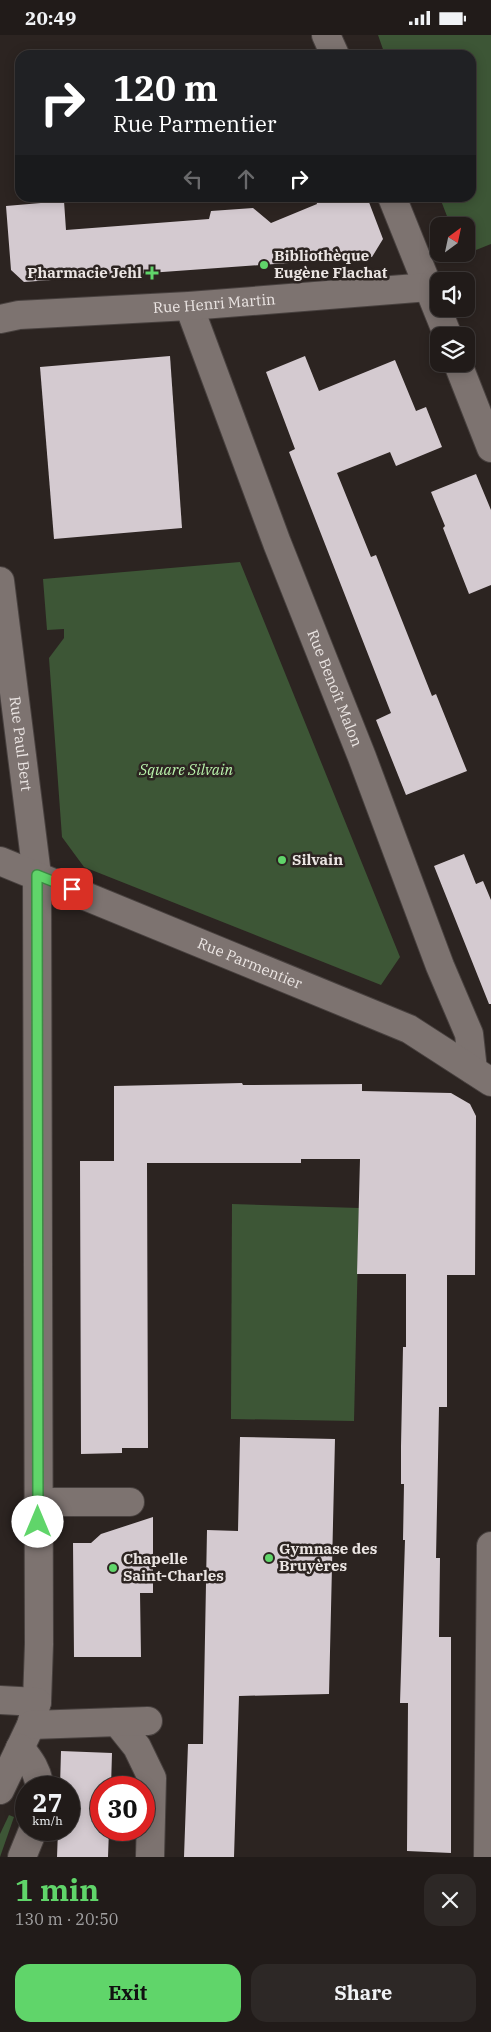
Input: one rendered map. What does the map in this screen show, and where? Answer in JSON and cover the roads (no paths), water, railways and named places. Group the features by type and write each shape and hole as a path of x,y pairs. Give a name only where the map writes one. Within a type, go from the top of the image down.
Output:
{"street":[{"path":"326,35 332,50"},
{"path":"394,202 444,327"},
{"name":"Rue Henri Martin","path":"0,319 19,315 189,306 428,287"},
{"name":"Rue Benoît Malon","path":"189,306 277,543 366,766 440,966 470,1033 482,1076"},
{"path":"461,372 491,448"},
{"name":"Rue Paul Bert","path":"0,581 37,875 38,1502 29,1725"},
{"name":"Rue Parmentier","path":"0,861 409,1029 482,1076"},
{"path":"38,1502 130,1502"},
{"path":"488,1857 491,1546"},
{"path":"0,1700 29,1725 148,1721"},
{"path":"118,1722 137,1747 152,1778 150,1857"},
{"path":"29,1725 33,1763 38,1776"},
{"path":"0,1790 29,1725"},
{"path":"22,1857 29,1841"}],"place":[{"name":"Bibliothèque Eugène Flachat","path":"264,265"},
{"name":"Pharmacie Jehl","path":"152,273"},
{"name":"Silvain","path":"282,860"},
{"name":"Gymnase des Bruyères","path":"269,1558"},
{"name":"Chapelle Saint-Charles","path":"113,1568"}],"park label":[{"name":"Square Silvain","path":"186,770"}]}
